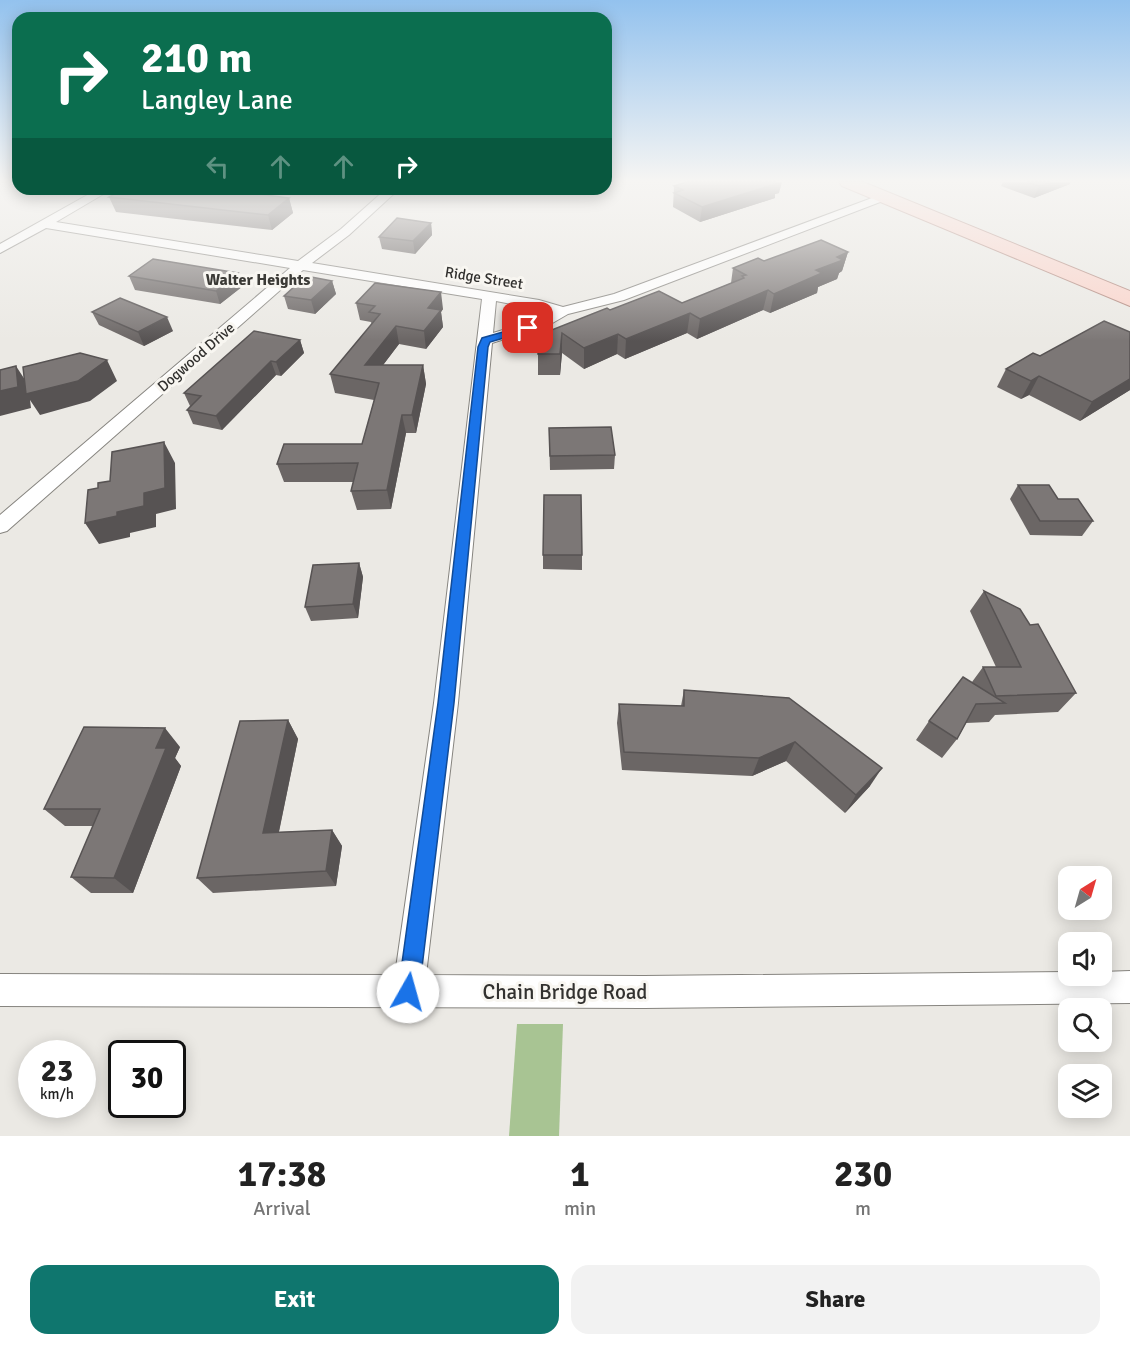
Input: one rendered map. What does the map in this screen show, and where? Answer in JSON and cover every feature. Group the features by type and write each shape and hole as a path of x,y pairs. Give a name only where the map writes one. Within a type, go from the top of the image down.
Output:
{"main road":[{"path":"976,235 1130,299"}],"street":[{"path":"0,249 25,235"},
{"name":"Ridge Street","path":"113,235 539,304 562,311"},
{"name":"Dogwood Drive","path":"0,526 301,265 341,235"},
{"path":"486,340 544,322 562,311 619,297 783,235"},
{"path":"408,992 446,703 489,296"},
{"name":"Chain Bridge Road","path":"0,990 408,992 1130,987"}],"green space":[{"path":"517,1024 563,1024 559,1136 509,1136"}],"building":[{"path":"381,235 419,235 413,241 379,237"},
{"path":"821,240 848,252 837,257 843,260 816,270 822,273 774,294 768,290 700,319 690,313 626,339 618,334 584,348 562,333 560,354 538,354 539,335 607,308 610,310 659,291 682,303 744,278 742,276 746,275 733,268 758,258 764,261"},
{"path":"153,259 238,273 216,291 129,276"},
{"path":"306,276 332,281 311,300 284,296"},
{"path":"375,283 441,292 428,308 441,310 424,331 396,326 365,365 423,365 412,415 402,415 387,490 351,491 358,463 277,464 284,444 362,444 379,383 330,374 380,314 369,312 375,306 356,303"},
{"path":"120,298 167,317 138,332 92,312"},
{"path":"1104,321 1130,332 1130,379 1092,402 1039,376 1031,381 1006,369 1033,353 1040,356"},
{"path":"254,331 300,340 276,362 271,361 216,416 187,410 201,396 184,393"},
{"path":"80,353 107,360 78,381 26,394 23,367"},
{"path":"16,366 18,387 0,391 0,370"},
{"path":"611,427 615,455 550,456 549,428"},
{"path":"164,442 165,488 144,493 144,506 117,512 117,516 85,523 88,490 98,488 98,483 110,481 112,452"},
{"path":"1018,485 1049,485 1058,499 1078,499 1093,521 1040,521"},
{"path":"544,495 581,495 582,555 543,555"},
{"path":"359,563 353,604 305,607 313,565"},
{"path":"984,591 1020,609 1030,625 1038,624 1076,693 996,696 983,667 1021,667"},
{"path":"963,677 1005,703 976,704 957,739 929,721"},
{"path":"684,690 789,698 882,768 856,795 795,742 759,758 624,752 619,704 684,706"},
{"path":"288,720 263,833 332,830 326,871 197,878 240,721"},
{"path":"84,727 165,728 156,748 166,748 114,878 71,877 100,809 44,809"}],"district":[{"name":"Walter Heights","path":"258,279"}],"route":[{"path":"408,992 446,703 483,347 486,340 528,328"}]}
